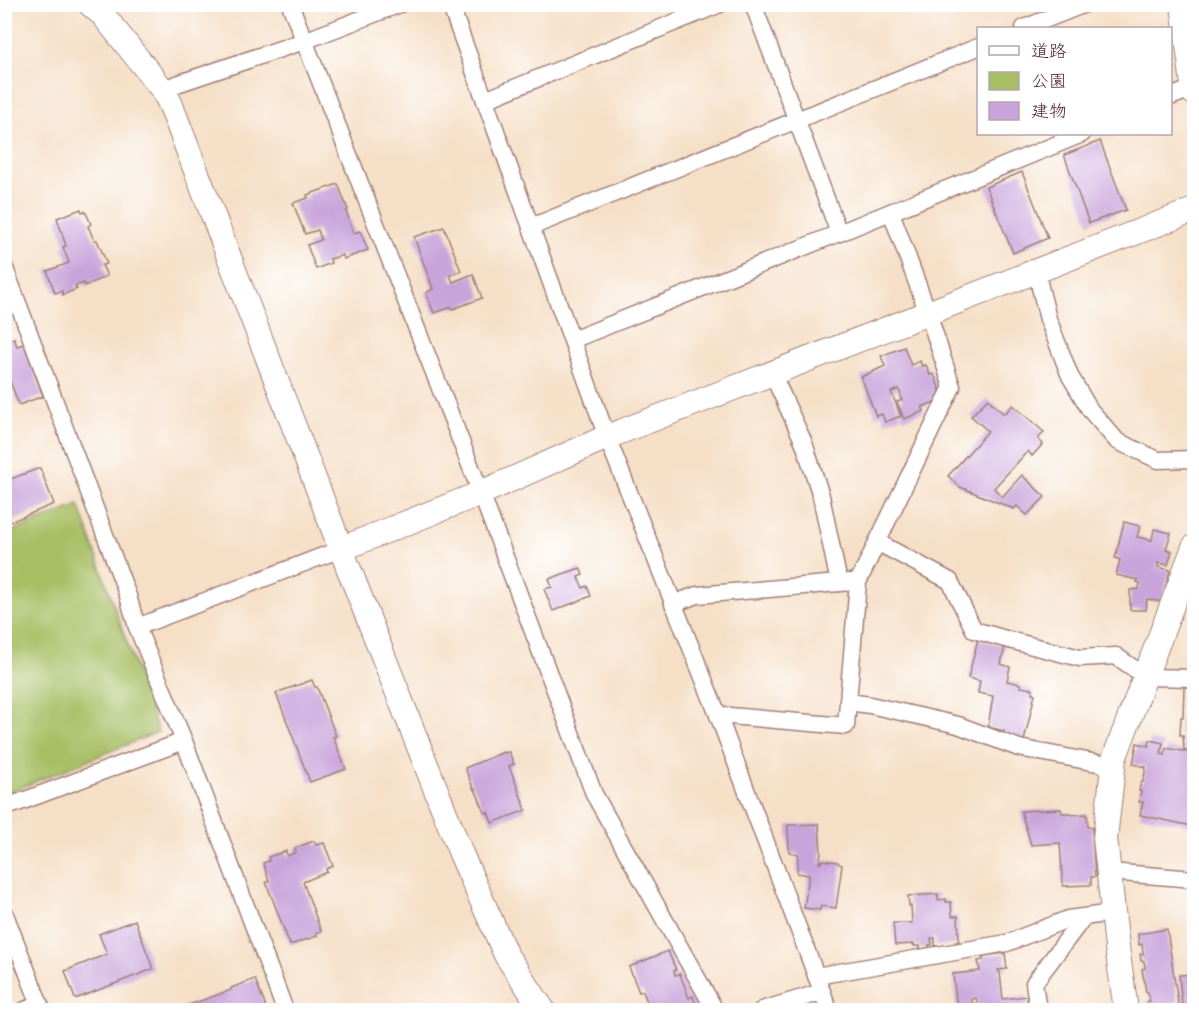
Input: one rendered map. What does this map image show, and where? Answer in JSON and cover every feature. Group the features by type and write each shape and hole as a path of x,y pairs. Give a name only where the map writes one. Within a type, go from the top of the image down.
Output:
{"street":[{"path":"90,4 103,15 162,89 170,103 341,549 462,856 506,955 543,1011"},
{"path":"290,4 481,493 594,794 715,1011"},
{"path":"162,89 304,41 400,4"},
{"path":"450,4 607,437 718,715 829,1011"},
{"path":"484,100 720,4"},
{"path":"753,4 839,233"},
{"path":"1026,27 1084,4"},
{"path":"1183,4 1194,93"},
{"path":"531,226 977,47"},
{"path":"1172,96 1194,88"},
{"path":"572,340 1080,135"},
{"path":"137,627 481,493 607,437 1194,210"},
{"path":"718,715 846,726 858,582 952,387 891,212"},
{"path":"4,266 128,596 137,627 183,741 285,1011"},
{"path":"1036,271 1048,319 1070,376 1090,410 1117,441 1158,460 1194,459"},
{"path":"772,373 804,443 821,496 839,583"},
{"path":"877,543 950,580 974,630 1080,658 1116,656 1146,677 1194,678"},
{"path":"1126,1011 1105,838 1114,759 1194,552"},
{"path":"673,604 697,595 858,582"},
{"path":"848,702 958,725 1019,748 1113,766"},
{"path":"4,808 183,741"},
{"path":"1109,872 1194,879"},
{"path":"4,912 35,1009"},
{"path":"762,1011 819,984 1006,943 1068,919 1113,914"},
{"path":"1038,1011 1034,983 1083,918"}],"green space":[{"path":"79,505 158,732 5,794 5,534"}],"building":[{"path":"1100,141 1126,210 1089,223 1064,155"},
{"path":"1022,172 1048,238 1013,253 986,187"},
{"path":"338,184 354,233 360,231 368,250 344,259 343,255 330,259 331,263 316,269 307,245 321,240 318,230 305,234 293,203 308,198 307,195"},
{"path":"81,209 82,212 85,211 91,224 88,226 107,264 102,265 107,276 85,286 84,283 75,286 77,289 63,295 62,291 55,293 47,271 69,263 57,218"},
{"path":"444,227 461,271 450,275 453,282 473,274 482,298 453,309 452,307 434,313 426,293 433,289 414,237"},
{"path":"14,338 17,346 24,344 43,396 19,405 10,381 4,382 4,351 9,349 6,341"},
{"path":"904,347 911,365 920,361 922,366 926,365 930,375 934,374 943,399 922,407 924,411 904,419 897,402 902,400 899,389 891,392 901,416 885,422 882,414 876,416 861,377 885,366 881,356"},
{"path":"988,399 1004,414 1013,405 1044,432 1038,439 1043,444 1032,456 1028,451 994,488 1002,497 1022,475 1045,497 1027,515 1017,506 1014,509 960,487 948,476 988,431 971,416"},
{"path":"40,468 54,504 5,524 5,481"},
{"path":"1124,522 1140,526 1137,537 1152,540 1154,529 1171,533 1166,549 1172,551 1168,565 1158,563 1158,567 1170,570 1162,602 1147,599 1146,610 1130,610 1130,590 1139,589 1138,580 1116,575 1120,560 1115,558"},
{"path":"580,568 583,575 578,577 583,588 587,586 591,596 553,611 544,589 552,587 549,579"},
{"path":"978,639 1005,646 1001,664 1010,667 1007,681 1021,684 1020,687 1033,689 1032,693 1035,694 1024,741 1002,736 1004,731 988,727 993,696 978,693 980,681 968,678"},
{"path":"312,680 317,687 336,736 333,737 346,769 310,782 276,693"},
{"path":"1184,687 1194,687 1194,753 1184,750 1183,735 1180,735"},
{"path":"1150,740 1163,743 1161,754 1165,755 1166,748 1189,752 1188,758 1194,759 1192,826 1140,815 1143,802 1139,802 1141,791 1139,791 1146,767 1133,764 1137,743 1149,746"},
{"path":"509,752 514,764 509,766 526,810 492,823 488,812 485,813 465,768"},
{"path":"1061,809 1062,813 1071,813 1071,815 1087,814 1088,827 1092,827 1095,877 1091,877 1091,885 1063,886 1060,843 1031,845 1021,811"},
{"path":"819,824 821,853 819,863 822,860 838,862 842,865 836,908 821,906 820,910 804,908 809,875 797,873 798,854 789,852 788,825"},
{"path":"314,841 316,845 324,843 333,866 326,869 327,872 303,882 321,931 316,933 317,936 290,945 266,882 269,881 263,863 269,861 268,857 286,851 287,856 296,852 295,848"},
{"path":"938,894 938,900 946,899 946,902 951,902 952,916 958,916 959,941 956,942 957,945 935,946 935,938 931,938 932,945 929,945 929,948 920,949 920,946 914,946 914,944 895,945 893,923 912,923 908,896"},
{"path":"135,920 153,969 75,999 65,971 107,954 99,934"},
{"path":"1167,929 1179,1010 1151,1010 1148,1009 1147,1001 1150,1001 1148,992 1146,992 1142,969 1145,968 1144,961 1141,961 1140,954 1143,954 1142,944 1139,945 1138,934"},
{"path":"668,951 676,970 675,975 680,974 689,998 693,996 698,1010 650,1010 643,991 639,992 629,967"},
{"path":"1005,953 1007,969 998,970 1003,999 1027,996 1028,1010 978,1010 976,998 972,999 973,1010 957,1010 953,974 980,971 978,961 983,960 983,956"},
{"path":"1194,974 1194,1001 1182,1005 1179,975"},
{"path":"255,979 267,1010 249,1010 248,1007 240,1010 175,1010 231,990 231,988"}]}
